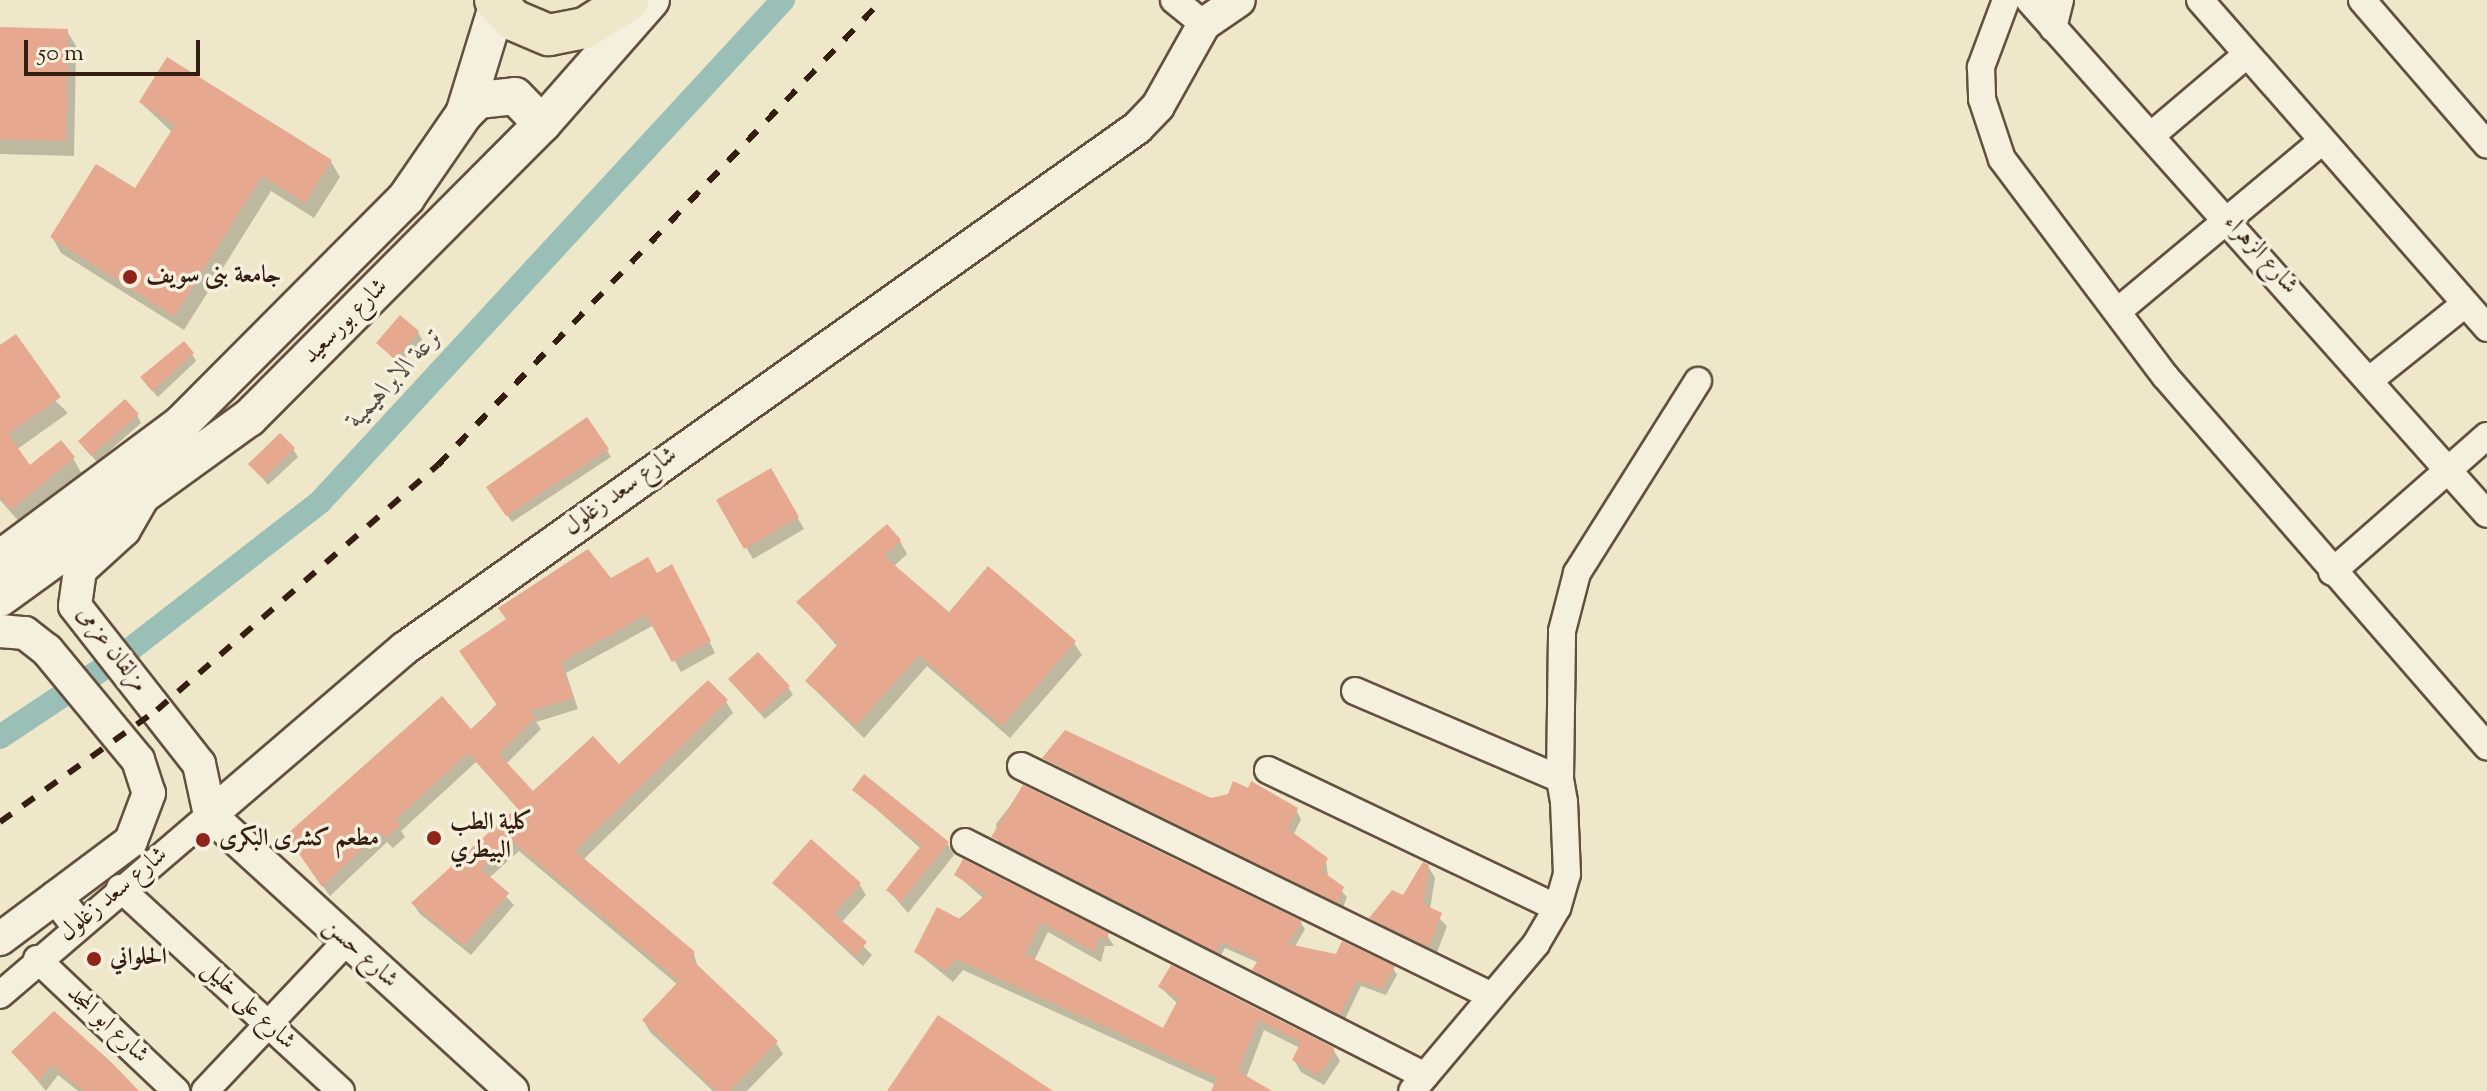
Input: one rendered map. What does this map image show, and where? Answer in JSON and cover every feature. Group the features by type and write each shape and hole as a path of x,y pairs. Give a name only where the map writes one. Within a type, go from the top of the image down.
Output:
{"main road":[{"path":"497,1 513,20 549,35 585,28 629,0"},
{"name":"شارع بورسعيد","path":"0,598 249,418 542,124 651,0"},
{"name":"شارع بورسعيد","path":"0,559 123,470 221,386 406,198 464,114 497,1"},
{"path":"464,114 478,100 515,96 542,124"}],"street":[{"path":"1174,0 1204,24"},
{"name":"شارع سعد زغلول","path":"0,995 77,924 405,648 1137,128 1158,106 1204,24 1239,0"},
{"path":"2006,0 1981,67 1989,130 2002,159 2118,311 2332,572 2487,747"},
{"name":"شارع الزهراء","path":"2029,0 2153,134 2487,514"},
{"path":"2053,28 2060,0"},
{"path":"2200,0 2245,56 2487,328"},
{"path":"2362,0 2487,145"},
{"path":"2153,134 2245,56"},
{"path":"2118,311 2321,142"},
{"path":"2371,379 2465,304"},
{"path":"965,842 1418,1084 1492,996 1557,908 1567,874 1560,779 1562,631 1577,573 1698,381"},
{"path":"2332,572 2487,436"},
{"name":"مزلقان عزمى","path":"145,493 124,530 80,570 75,606 199,764 210,815"},
{"name":"مزلقان عزمى","path":"0,631 25,633 47,650 121,738 146,776 141,827 0,939"},
{"path":"1355,691 1560,779"},
{"path":"1021,766 1492,996"},
{"path":"1268,770 1557,908"},
{"name":"شارع حسن","path":"210,815 510,1090"},
{"name":"شارع على خليل","path":"120,888 341,1091"},
{"path":"56,897 77,924"},
{"path":"205,1091 346,942"},
{"name":"شارع ابو المجد","path":"37,959 176,1091"}],"building":[{"path":"0,27 68,29 66,141 0,139"},
{"path":"167,57 332,160 305,203 262,176 174,316 50,237 96,164 135,188 175,125 139,102"},
{"path":"400,315 419,331 395,359 376,343"},
{"path":"16,334 61,397 8,434 30,465 61,440 75,457 11,510 0,497 0,345"},
{"path":"184,341 194,353 152,391 140,377"},
{"path":"125,399 139,414 91,456 78,441"},
{"path":"587,417 609,449 506,516 486,487"},
{"path":"280,433 295,448 263,479 248,464"},
{"path":"771,468 799,517 744,549 716,500"},
{"path":"887,524 901,540 884,556 949,612 988,566 1076,641 1002,726 919,655 856,726 805,681 838,644 796,602"},
{"path":"588,549 611,578 648,557 657,573 672,564 711,641 672,662 646,615 561,662 573,698 530,711 536,717 499,754 533,791 593,736 619,764 708,680 728,700 575,851 695,952 690,958 778,1041 730,1091 716,1091 642,1020 679,981 512,841 481,869 509,893 464,945 411,903 517,807 468,753 395,820 400,825 386,838 379,832 322,887 286,835 442,696 471,729 497,705 459,651 506,619 498,608"},
{"path":"758,652 790,686 760,713 728,679"},
{"path":"1065,730 1211,798 1228,794 1233,781 1248,788 1251,781 1298,808 1288,829 1328,858 1322,871 1344,887 1337,903 1042,758"},
{"path":"864,774 949,842 901,902 886,890 922,845 852,790"},
{"path":"1023,785 1302,921 1288,944 1336,954 1342,941 1395,966 1382,989 1357,980 1340,1015 1252,970 1259,959 1221,942 1216,952 991,837"},
{"path":"811,839 861,883 834,914 867,942 856,956 772,883"},
{"path":"963,859 1109,933 1106,940 1099,936 1095,952 1041,922 1025,954 1163,1028 1179,998 1158,987 1171,965 1334,1048 1328,1063 1317,1075 1292,1060 1301,1042 1258,1020 1238,1071 1272,1091 1211,1091 1217,1078 956,959 946,971 914,952 937,907 960,919 986,894 954,875"},
{"path":"1423,862 1429,865 1423,904 1442,913 1429,947 1369,918 1392,890 1403,895"},
{"path":"54,1011 139,1091 84,1091 51,1065 39,1081 11,1052"},
{"path":"938,1015 1053,1091 887,1091"}],"waterway":[{"name":"ترعة الابراهيمية","path":"0,737 119,658 320,502 783,0"}],"railway":[{"path":"0,822 157,710 438,465 882,0"}],"place":[{"name":"جامعة بنى سويف","path":"130,277"},
{"name":"كلية الطب البيطري","path":"434,838"},
{"name":"مطعم كشرى البكرى","path":"203,840"},
{"name":"الحلواني","path":"94,959"}]}
